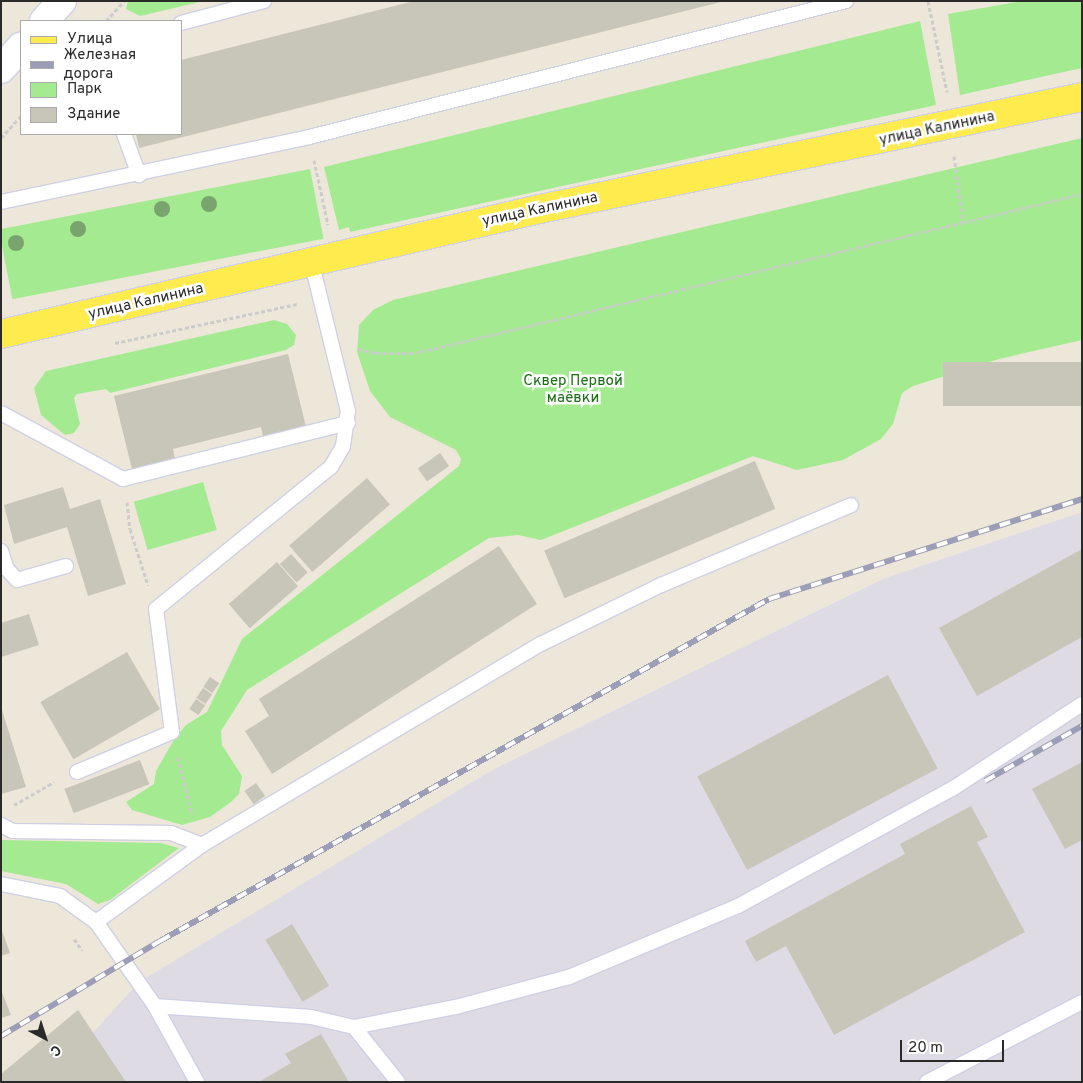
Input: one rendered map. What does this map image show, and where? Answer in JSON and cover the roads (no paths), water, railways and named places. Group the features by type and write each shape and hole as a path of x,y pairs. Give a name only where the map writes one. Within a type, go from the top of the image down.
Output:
{"main road":[{"path":"45,20 62,1"},
{"path":"1,69 20,48"},
{"name":"улица Калинина","path":"1,334 312,264 535,210 1082,97"}],"lane":[{"path":"182,23 264,1"},
{"path":"1,202 139,175 309,137 846,1"},
{"path":"124,135 139,175"},
{"path":"78,772 172,732 156,609 331,467 343,446 348,423 312,264"},
{"path":"1,413 123,480 348,423"},
{"path":"96,922 202,845 541,644 661,585 851,505"},
{"path":"1,550 7,570 17,580 66,566"},
{"path":"155,1006 311,1017 354,1027 456,1007 569,977 738,906 952,789 1082,704"},
{"path":"1,825 13,831 171,833 202,845"},
{"path":"1,884 60,896 96,922 155,1006 197,1082"},
{"path":"927,1082 1082,1002"},
{"path":"354,1027 398,1082"}],"railway":[{"path":"1,1036 160,941 769,599 1082,499"},
{"path":"985,781 1082,726"}],"park label":[{"name":"Сквер Первой маёвки","path":"573,390"}]}
